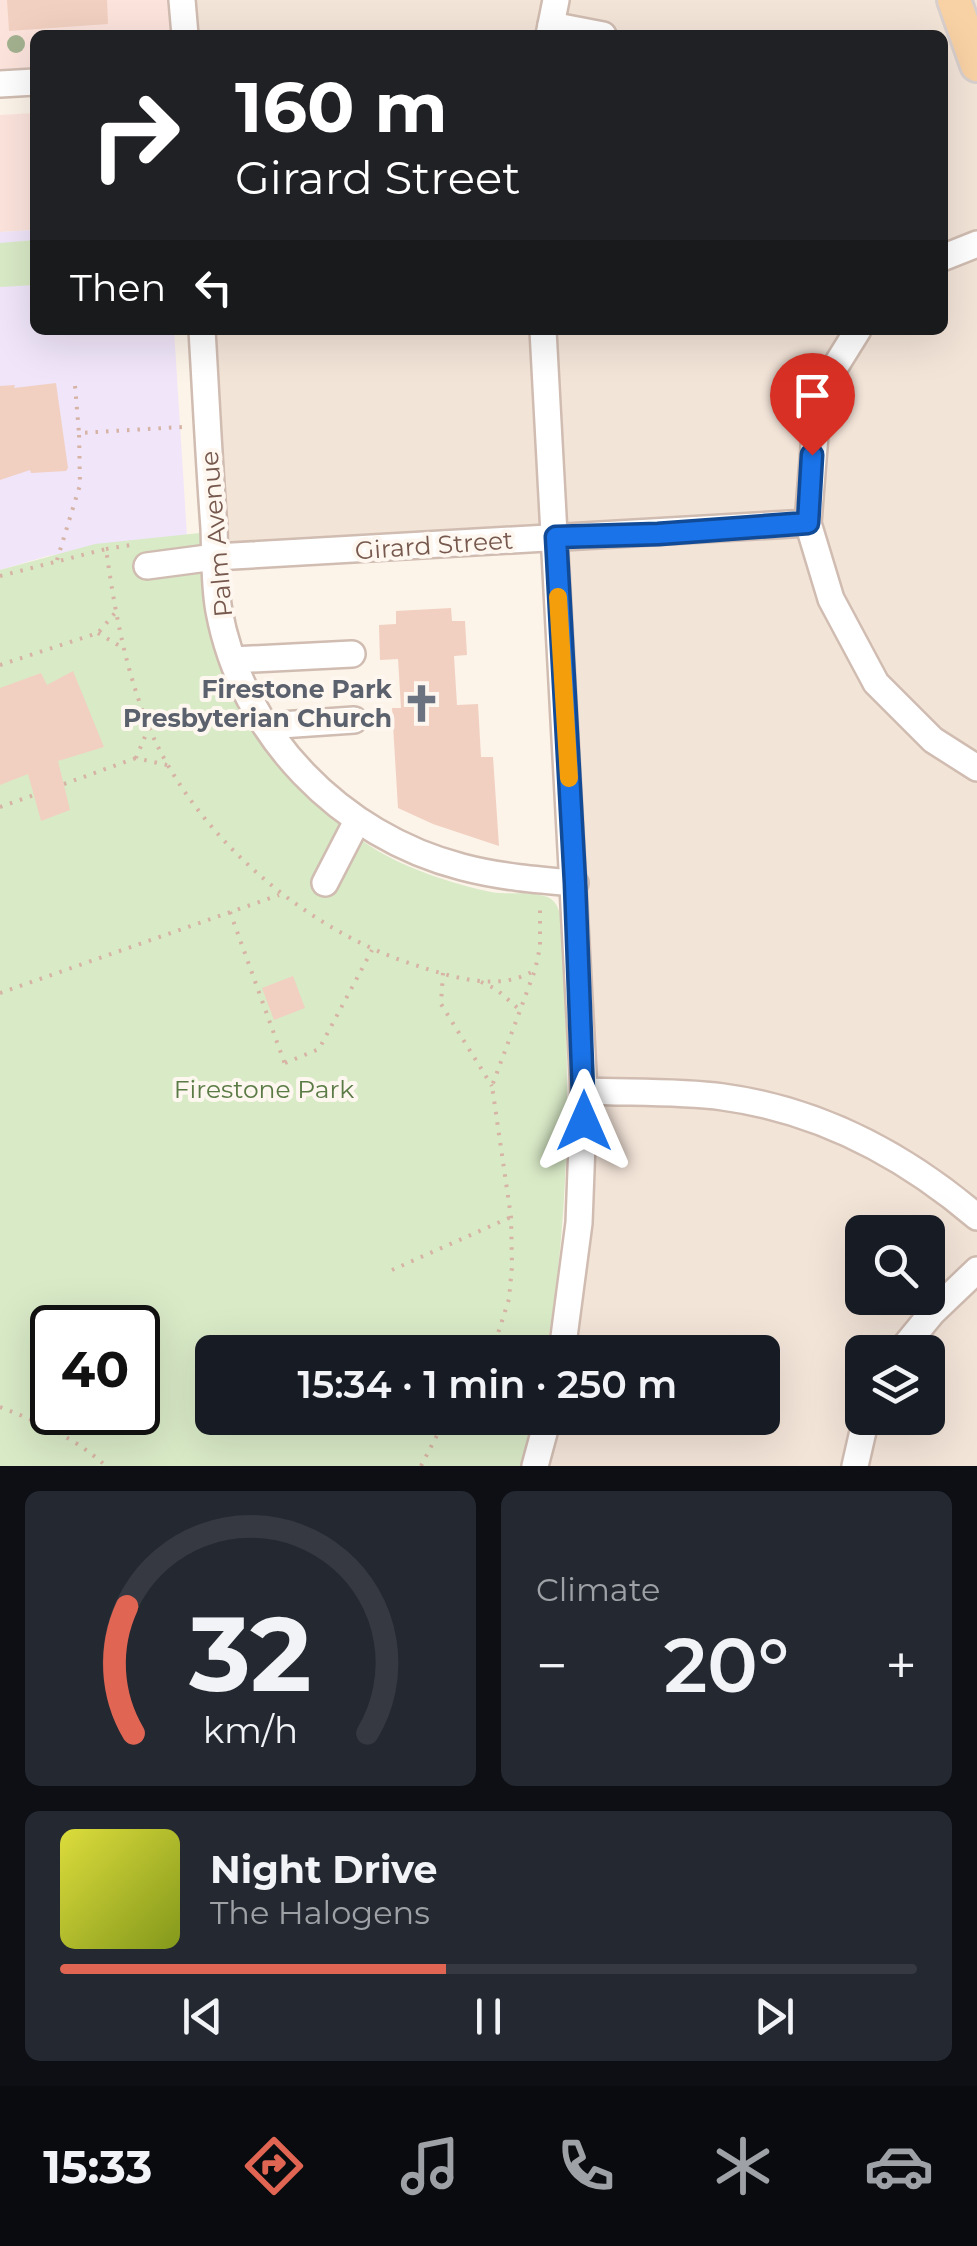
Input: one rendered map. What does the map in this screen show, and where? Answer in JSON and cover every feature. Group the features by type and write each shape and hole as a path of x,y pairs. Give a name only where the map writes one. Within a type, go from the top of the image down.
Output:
{"main road":[{"path":"954,0 977,65"}],"street":[{"path":"182,0 185,30"},
{"path":"552,20 586,30"},
{"path":"0,84 30,82"},
{"path":"948,256 977,244"},
{"name":"Palm Avenue","path":"202,335 219,614 252,706 299,768 357,821 414,851 459,867 499,876 575,883"},
{"path":"544,335 584,1091 579,1223 564,1335"},
{"path":"855,335 830,375 816,422 808,523 831,599 876,683 932,740 977,768"},
{"name":"Girard Street","path":"147,566 216,557 808,523"},
{"path":"233,660 352,654"},
{"path":"266,726 354,720"},
{"path":"324,883 357,821"},
{"path":"584,1091 718,1096 781,1108 888,1154 948,1192 977,1217"},
{"path":"914,1335 977,1270"},
{"path":"535,1466 543,1435"},
{"path":"855,1466 862,1435"}],"path":[{"path":"57,560 80,485 74,386"},
{"path":"78,434 182,427"},
{"path":"0,576 106,549 123,648 150,727 170,766 232,850 281,894 372,950 496,988 521,1011"},
{"path":"0,665 98,633 115,612"},
{"path":"98,633 123,648"},
{"path":"136,758 150,727"},
{"path":"64,784 136,758 170,766"},
{"path":"0,807 34,795"},
{"path":"492,1086 536,970 540,947 539,880"},
{"path":"0,993 281,894"},
{"path":"230,912 285,1065 319,1049 372,950"},
{"path":"474,981 506,981 536,970"},
{"path":"443,974 441,1004 492,1086 511,1217 509,1299 497,1335"},
{"path":"392,1270 511,1217"},
{"path":"0,1406 54,1429 85,1447 106,1466"},
{"path":"421,1466 437,1435"}],"shaded area":[{"path":"0,0 182,0 185,30 30,30 30,80 0,82"},
{"path":"182,0 977,0 977,1466 535,1466 543,1435 780,1435 780,1335 564,1335 579,1223 556,538 215,557 202,335 948,335 948,30 185,30"},
{"path":"30,113 30,230 0,232 0,115"},
{"path":"30,230 30,335 174,335 187,537 47,556 0,570 0,232"}],"green space":[{"path":"30,240 30,285 0,287 0,243"},
{"name":"Firestone Park","path":"200,533 205,606 216,652 246,717 288,776 341,825 398,862 497,893 544,896 558,907 564,973 567,1136 561,1244 549,1335 195,1335 195,1435 528,1435 520,1466 0,1466 0,570 95,544"}],"building":[{"path":"7,0 107,0 108,24 9,31"},
{"path":"56,383 68,468 31,473 30,470 0,480 0,386"},
{"path":"451,608 452,621 465,621 467,655 454,656 457,705 478,704 481,757 493,757 499,846 398,808 392,708 401,708 398,659 380,660 379,625 396,624 396,611"},
{"path":"73,671 104,747 58,761 70,810 41,821 28,774 0,785 0,688 41,673 47,685"},
{"path":"293,976 305,1008 274,1020 262,988"}],"slow traffic":[{"path":"558,597 569,778"}],"place":[{"name":"Firestone Park Presbyterian Church","path":"422,703"}],"route":[{"path":"584,1121 556,537 808,523 812,455"}]}
